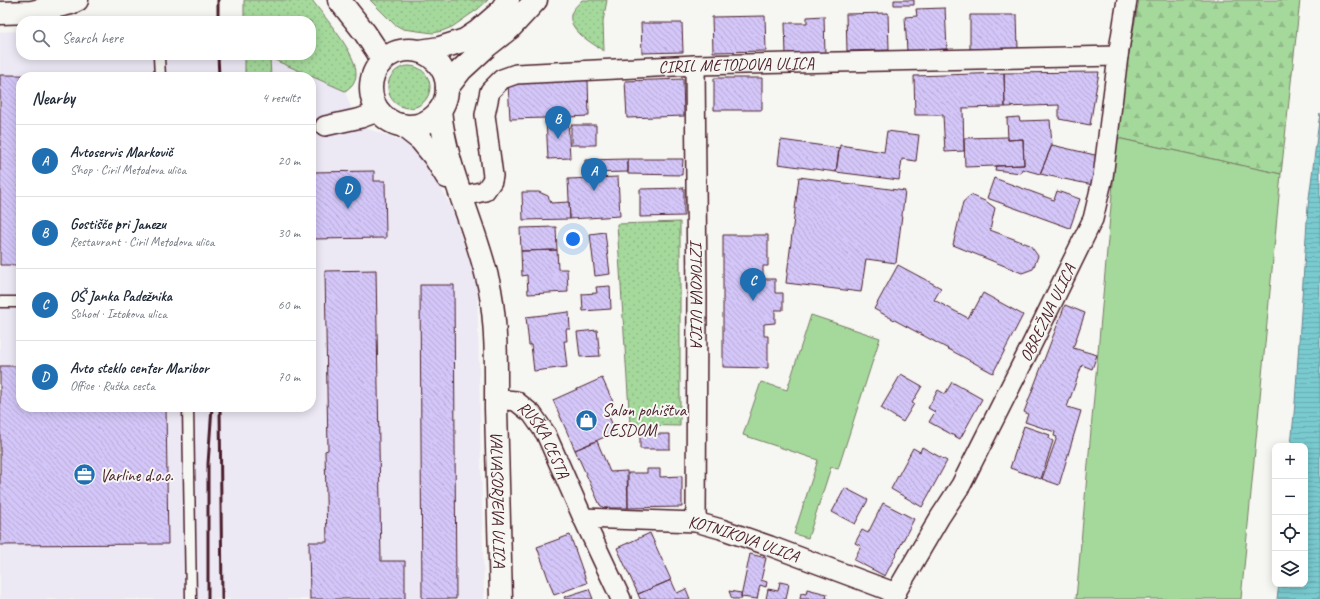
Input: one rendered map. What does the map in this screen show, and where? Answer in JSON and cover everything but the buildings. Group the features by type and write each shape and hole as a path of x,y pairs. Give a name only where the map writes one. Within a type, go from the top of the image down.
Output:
{"street":[{"path":"0,14 32,12 72,3 77,0"},
{"path":"339,0 365,33 383,60"},
{"path":"461,199 434,156 421,140 402,125 386,118 380,111 372,94 373,76 377,67 383,60 396,52 404,50 420,51 440,48 465,40 499,13 508,0"},
{"path":"447,88 461,70 487,46 510,28 536,0"},
{"name":"OBREŽNA ULICA","path":"894,596 940,517 962,485 1094,219 1103,177 1118,56 1127,0"},
{"path":"402,125 420,124 428,120 440,110 444,103 447,88 446,80 440,65 427,54 420,51"},
{"name":"CIRIL METODOVA ULICA","path":"461,199 472,194 485,191 492,182 493,176 484,115 490,92 502,80 516,74 695,65 1118,56"},
{"name":"IZTOKOVA ULICA","path":"695,65 697,297 696,522"},
{"path":"440,110 446,150 461,199"},
{"path":"325,126 361,118 380,111"},
{"name":"RUŠKA CESTA","path":"461,199 479,248 490,290 496,334 496,399 516,401 532,414 546,434 621,599"},
{"name":"VALVASORJEVA ULICA","path":"496,399 501,599"},
{"name":"KOTNIKOVA ULICA","path":"583,518 696,522 770,546 894,596"}],"lane":[{"path":"159,60 160,72"},
{"path":"0,302 16,302"},
{"path":"188,412 192,599"}],"shaded area":[{"path":"323,15 342,40 354,63 356,73 354,81 351,87 345,91 357,125 402,141 428,161 452,210 477,284 484,599 0,599 0,32 16,31 16,60 316,60 316,16 304,16"}],"green space":[{"path":"244,0 312,0 346,46 351,56 355,65 356,74 353,84 345,91 316,78 316,72 302,72 275,60 316,60 316,16 244,16"},
{"path":"370,0 488,0 478,9 452,27 433,33 403,29 394,24"},
{"path":"582,0 607,0 603,21 604,51 582,36 573,26 571,15"},
{"path":"1139,0 1300,0 1281,174 1117,138 1127,62"},
{"path":"245,60 270,60 271,72 245,72"},
{"path":"405,66 413,66 421,69 427,75 430,87 427,99 421,105 413,108 405,108 397,105 391,99 388,91 388,83 391,75 397,69"},
{"path":"1117,138 1281,174 1241,599 1076,599"},
{"path":"680,222 680,426 630,425 617,224"},
{"path":"811,315 880,338 838,469 831,467 808,538 794,534 818,460 743,435 761,382 787,390"}],"water":[{"path":"1320,113 1320,599 1277,599 1279,587 1308,587 1308,443 1291,443 1308,206"}],"railway":[{"path":"218,0 218,16"},
{"path":"218,60 219,72"},
{"path":"208,599 208,464 212,412"},
{"path":"220,412 222,599"}],"place":[{"name":"Gostišče pri Janezu","path":"558,139"},
{"name":"Avtoservis Markovič","path":"594,191"},
{"name":"Avto steklo center Maribor","path":"348,209"},
{"name":"OŠ Janka Padežnika","path":"753,301"},
{"name":"Salon pohištva LESDOM","path":"586,420"},
{"name":"Varline d.o.o.","path":"84,475"}]}
